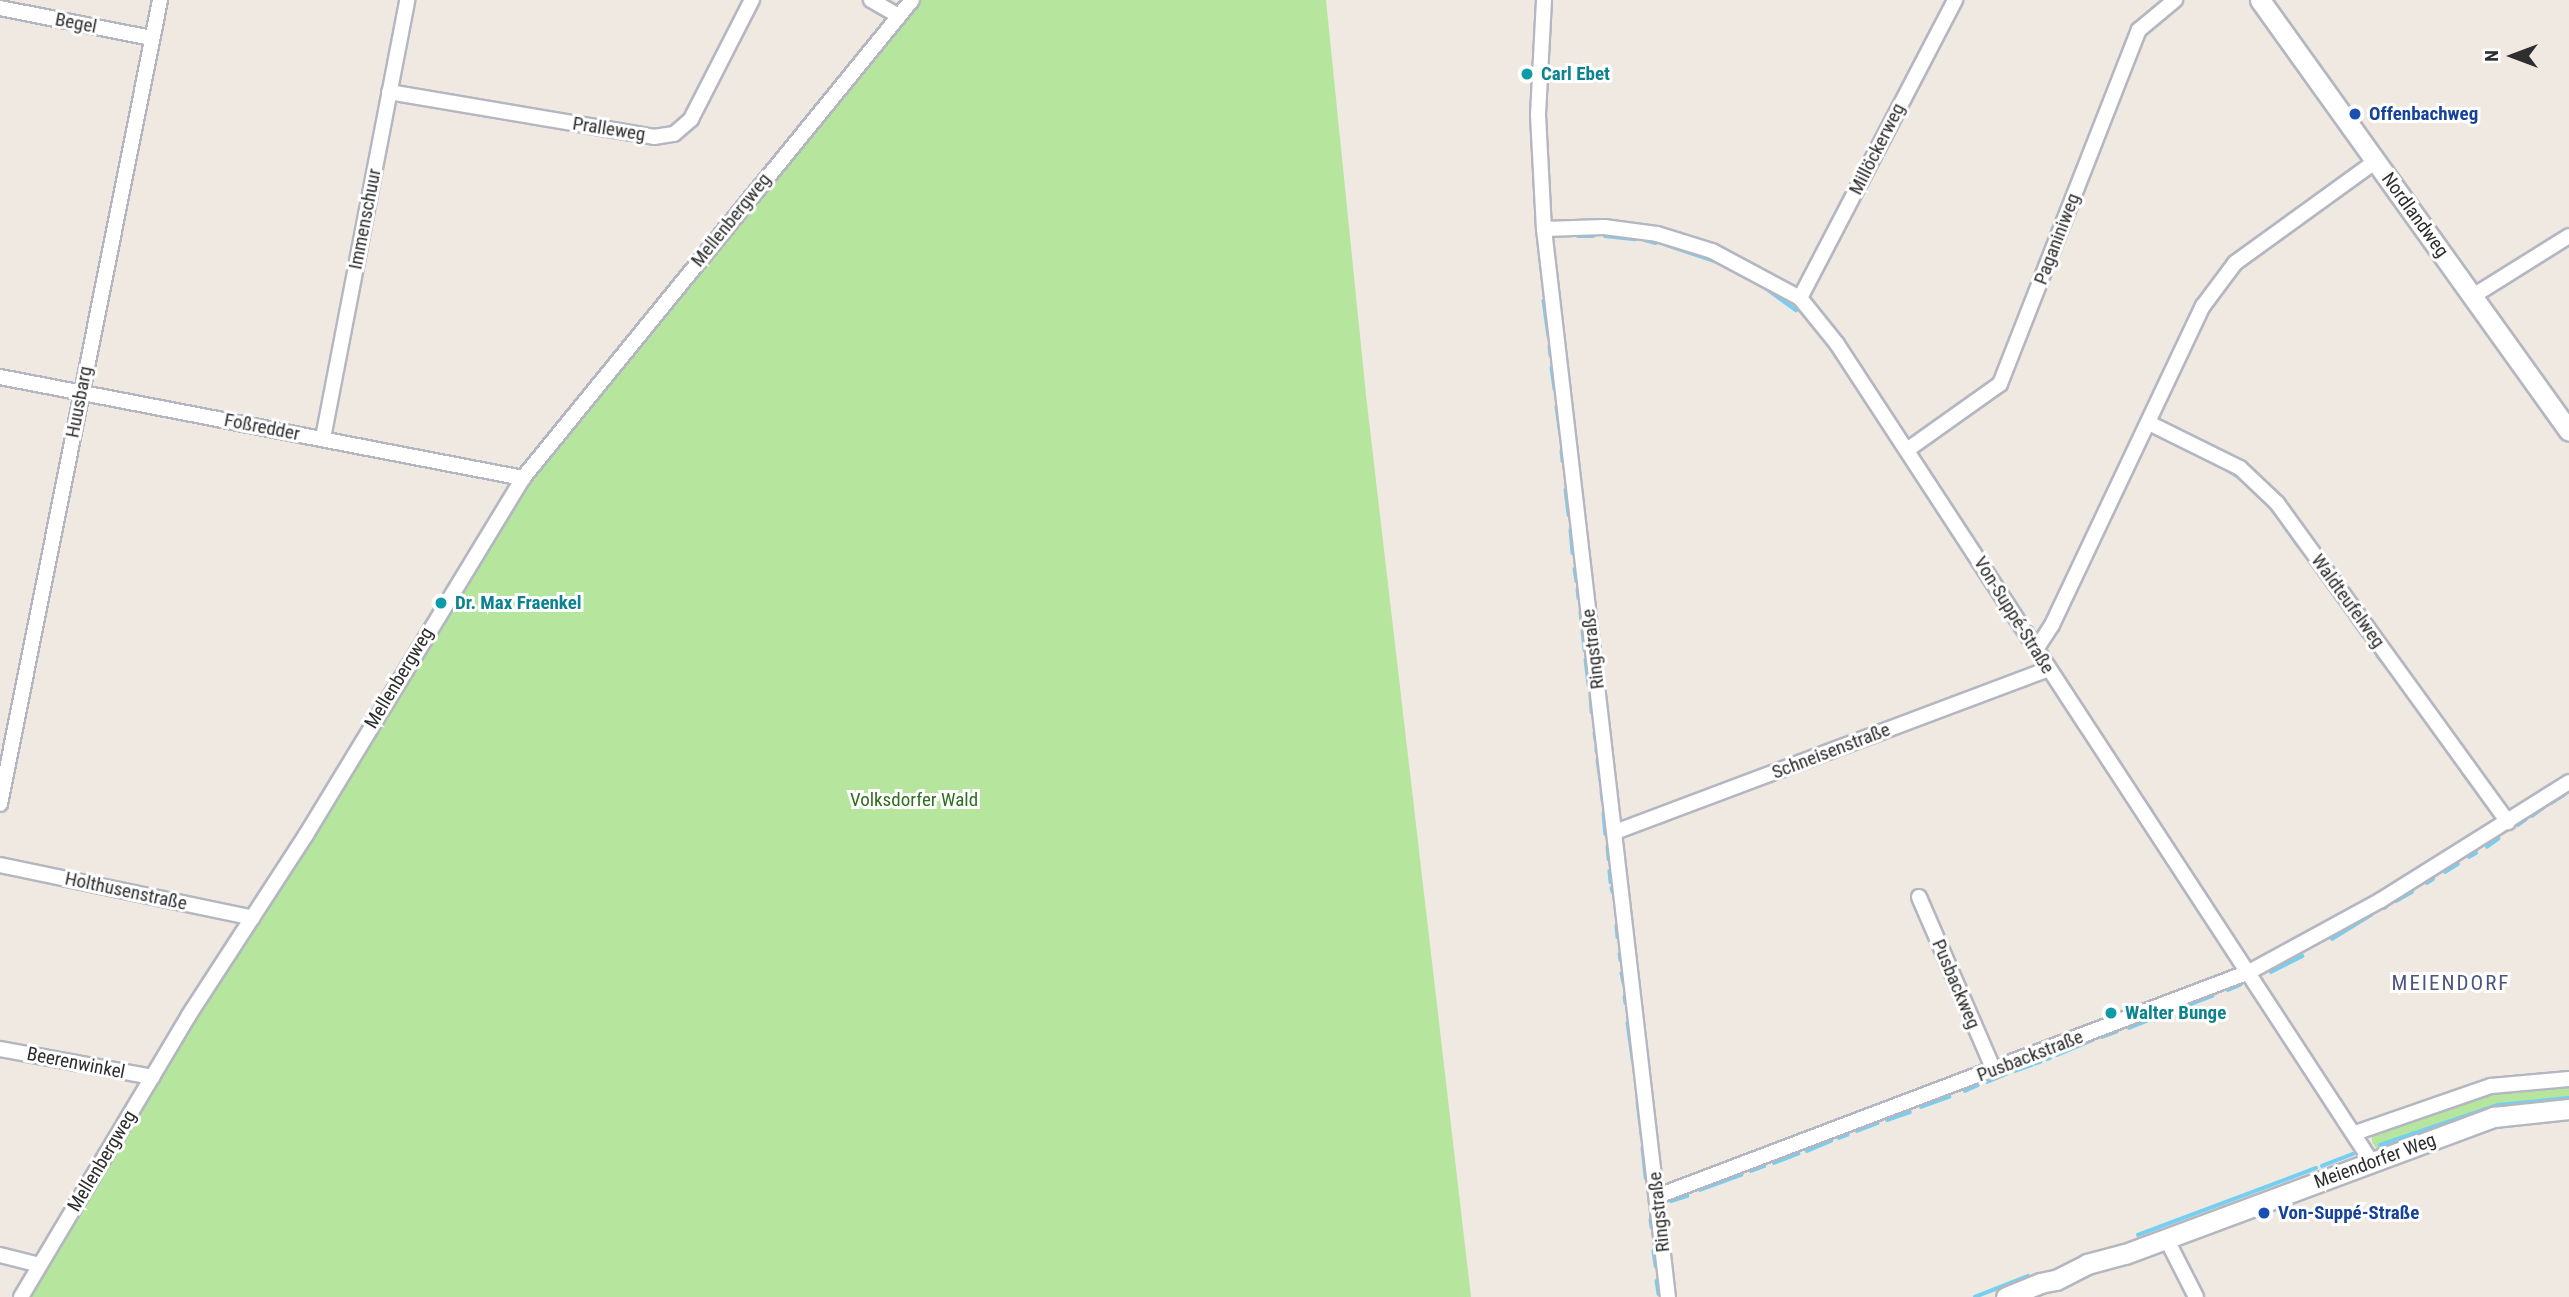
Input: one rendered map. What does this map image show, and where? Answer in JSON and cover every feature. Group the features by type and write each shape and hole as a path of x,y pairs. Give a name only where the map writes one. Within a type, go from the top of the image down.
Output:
{"street":[{"name":"Huusbarg","path":"0,804 160,0"},
{"name":"Immenschuur","path":"323,438 407,0"},
{"name":"Pralleweg","path":"389,92 654,137 674,134 691,119 752,0"},
{"path":"871,0 899,16"},
{"name":"Mellenbergweg","path":"21,1297 152,1077 253,918 523,478 912,0"},
{"name":"Ringstraße","path":"1544,0 1538,115 1544,229 1668,1297"},
{"name":"Millöckerweg","path":"1800,298 1955,0"},
{"name":"Paganiniweg","path":"1906,450 2000,384 2139,30 2175,0"},
{"name":"Nordlandweg","path":"2260,0 2569,431"},
{"name":"Begel","path":"0,8 152,38"},
{"path":"2037,648 2052,625 2203,306 2235,263 2376,161"},
{"name":"Von-Suppé-Straße","path":"1544,229 1604,227 1657,234 1712,251 1800,298 1837,344 2371,1161"},
{"path":"2473,296 2569,236"},
{"name":"Foßredder","path":"0,377 523,478"},
{"name":"Waldteufelweg","path":"2149,424 2239,468 2277,503 2508,822"},
{"name":"Schneisenstraße","path":"1615,832 2048,669"},
{"name":"Pusbackstraße","path":"1658,1196 2249,972 2381,900 2569,782"},
{"name":"Holthusenstraße","path":"0,865 253,918"},
{"name":"Pusbackweg","path":"1919,897 1993,1070"},
{"name":"Beerenwinkel","path":"0,1049 152,1077"},
{"name":"Meiendorfer Weg","path":"2355,1133 2491,1086 2569,1079"},
{"name":"Meiendorfer Weg","path":"2006,1297 2040,1283 2052,1271 2082,1253 2146,1246 2494,1117 2569,1109"},
{"path":"2165,1238 2196,1297"},
{"path":"0,1255 40,1265"}],"green space":[{"name":"Volksdorfer Wald","path":"918,0 1326,0 1366,395 1471,1297 26,1297 531,476"},
{"path":"2569,1083 2569,1102 2505,1109 2377,1149 2372,1142 2372,1130 2500,1090"}],"waterway":[{"path":"1578,236 1593,236"},
{"path":"1605,236 1635,239"},
{"path":"1645,240 1656,243"},
{"path":"1667,245 1717,262"},
{"path":"1767,289 1796,310"},
{"path":"1544,301 1549,336"},
{"path":"1550,346 1551,355"},
{"path":"1552,368 1555,389"},
{"path":"1557,407 1561,436"},
{"path":"1891,414 1900,427"},
{"path":"2157,435 2178,445"},
{"path":"1562,451 1563,461"},
{"path":"2228,470 2242,479"},
{"path":"1566,490 1569,515"},
{"path":"2267,503 2281,520"},
{"path":"2286,528 2298,545"},
{"path":"1571,530 1573,553"},
{"path":"1575,569 1577,581"},
{"path":"1578,590 1579,598"},
{"path":"2333,593 2342,605"},
{"path":"1581,612 1582,621"},
{"path":"2351,618 2363,635"},
{"path":"1583,631 1585,650"},
{"path":"2378,656 2387,667"},
{"path":"1586,660 1589,685"},
{"path":"2392,674 2395,678"},
{"path":"2025,686 2041,679"},
{"path":"2068,685 2074,694"},
{"path":"2402,687 2410,698"},
{"path":"1969,707 2010,691"},
{"path":"1591,696 1592,712"},
{"path":"2080,703 2088,715"},
{"path":"1906,730 1948,714"},
{"path":"2425,719 2452,757"},
{"path":"2096,727 2103,737"},
{"path":"1595,733 1596,740"},
{"path":"1885,738 1897,733"},
{"path":"1597,746 1597,751"},
{"path":"2114,754 2122,766"},
{"path":"1598,760 1601,782"},
{"path":"2127,774 2133,783"},
{"path":"2464,774 2495,816"},
{"path":"1602,791 1603,800"},
{"path":"2551,803 2564,795"},
{"path":"2143,798 2152,811"},
{"path":"2532,816 2543,808"},
{"path":"1604,813 1606,834"},
{"path":"1661,823 1682,814"},
{"path":"2157,820 2166,833"},
{"path":"2518,825 2525,820"},
{"path":"1630,834 1653,825"},
{"path":"2487,847 2498,839"},
{"path":"2173,844 2181,857"},
{"path":"1608,847 1609,859"},
{"path":"2469,857 2476,853"},
{"path":"2445,872 2458,864"},
{"path":"2188,867 2197,881"},
{"path":"1610,871 1611,882"},
{"path":"2427,883 2433,879"},
{"path":"1612,888 1613,892"},
{"path":"2204,891 2218,913"},
{"path":"2396,901 2412,892"},
{"path":"2332,939 2371,915"},
{"path":"1617,926 1618,937"},
{"path":"1620,954 1621,960"},
{"path":"2271,972 2302,956"},
{"path":"1622,973 1624,983"},
{"path":"2228,990 2240,985"},
{"path":"2163,1015 2212,996"},
{"path":"1625,997 1626,1003"},
{"path":"2129,1028 2151,1019"},
{"path":"1628,1023 1633,1060"},
{"path":"2102,1037 2116,1032"},
{"path":"2057,1055 2093,1040"},
{"path":"2015,1071 2040,1062"},
{"path":"1987,1082 2006,1074"},
{"path":"1965,1091 1978,1085"},
{"path":"1921,1107 1949,1097"},
{"path":"2380,1145 2498,1105 2569,1098"},
{"path":"1638,1102 1642,1137"},
{"path":"1887,1120 1910,1112"},
{"path":"1857,1131 1878,1123"},
{"path":"1839,1138 1847,1135"},
{"path":"1807,1151 1831,1141"},
{"path":"1643,1148 1646,1178"},
{"path":"1774,1163 1798,1154"},
{"path":"2322,1166 2353,1154"},
{"path":"1751,1171 1764,1166"},
{"path":"2138,1235 2316,1168"},
{"path":"1700,1190 1741,1175"},
{"path":"1671,1201 1687,1196"},
{"path":"1651,1220 1652,1227"},
{"path":"1654,1251 1656,1266"},
{"path":"1975,1297 2028,1276"},
{"path":"1657,1281 1659,1294"}],"place":[{"name":"Carl Ebet","path":"1527,74"},
{"name":"Offenbachweg","path":"2355,114"},
{"name":"Dr. Max Fraenkel","path":"441,603"},
{"name":"Walter Bunge","path":"2111,1013"},
{"name":"Von-Suppé-Straße","path":"2264,1213"}],"district":[{"name":"MEIENDORF","path":"2451,983"}]}
